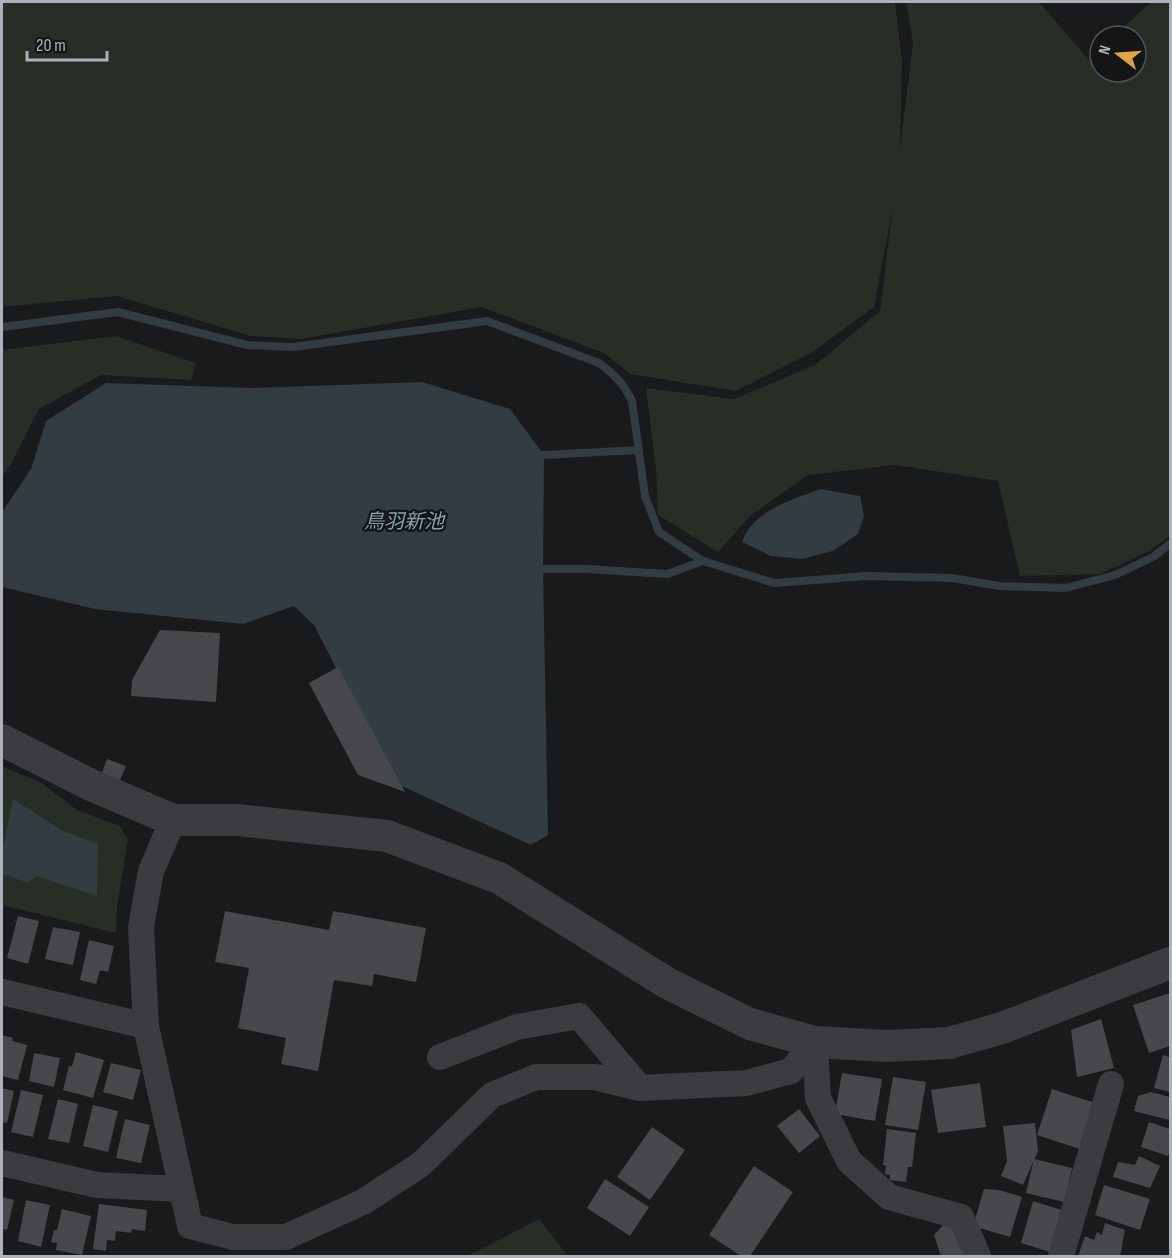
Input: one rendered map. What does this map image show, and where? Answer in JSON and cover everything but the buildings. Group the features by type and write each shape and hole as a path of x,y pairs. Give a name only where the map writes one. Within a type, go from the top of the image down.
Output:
{"street":[{"path":"2,740 91,785 173,820 237,820 387,836 500,878 667,983 750,1024 815,1042 887,1047 949,1043 1002,1028 1170,963"},
{"path":"173,820 151,871 141,927 146,1026 190,1226 233,1237 286,1237 363,1202 420,1165 492,1095 536,1077 595,1077 640,1088 746,1083 791,1071 815,1042"},
{"path":"2,992 146,1026"},
{"path":"440,1057 517,1027 579,1016 640,1088"},
{"path":"815,1042 818,1098 849,1161 889,1197 961,1218 978,1257"},
{"path":"1061,1257 1111,1084"},
{"path":"2,1163 98,1185 181,1189"}],"shaded area":[{"path":"2,2 895,2 902,61 900,149 913,43 906,2 1039,2 1088,59 1088,84 1148,84 1148,24 1127,24 1151,2 1170,2 1170,536 1149,551 1100,574 1020,576 998,481 896,465 808,475 750,516 718,552 658,515 656,471 646,388 734,399 815,365 880,311 893,206 874,307 811,353 736,391 630,374 604,353 482,307 301,339 251,336 117,296 2,307"},
{"path":"116,336 196,363 191,380 101,375 39,409 10,466 2,476 2,350"},
{"path":"2,766 43,784 77,810 120,826 128,839 117,907 116,933 2,905"},
{"path":"539,1219 568,1256 467,1256"}],"water":[{"name":"鳥羽新池","path":"422,382 510,409 544,455 543,569 548,835 531,845 395,783 314,625 294,606 243,624 95,609 2,587 2,512 31,469 46,421 106,383 252,388"},
{"path":"821,489 860,496 864,516 858,534 833,551 802,559 771,556 742,542 747,531 764,514 786,502"},
{"path":"13,799 61,830 98,844 97,896 36,876 28,883 2,874 2,853"}],"waterway":[{"path":"2,327 118,312 247,345 293,347 487,321 599,363 609,371 622,384 632,401 645,496 659,532 703,561 774,583 867,576 952,578 999,586 1066,588 1115,575 1153,557 1170,544"},
{"path":"544,455 639,450"},
{"path":"543,569 588,569 667,574 703,561"}]}
